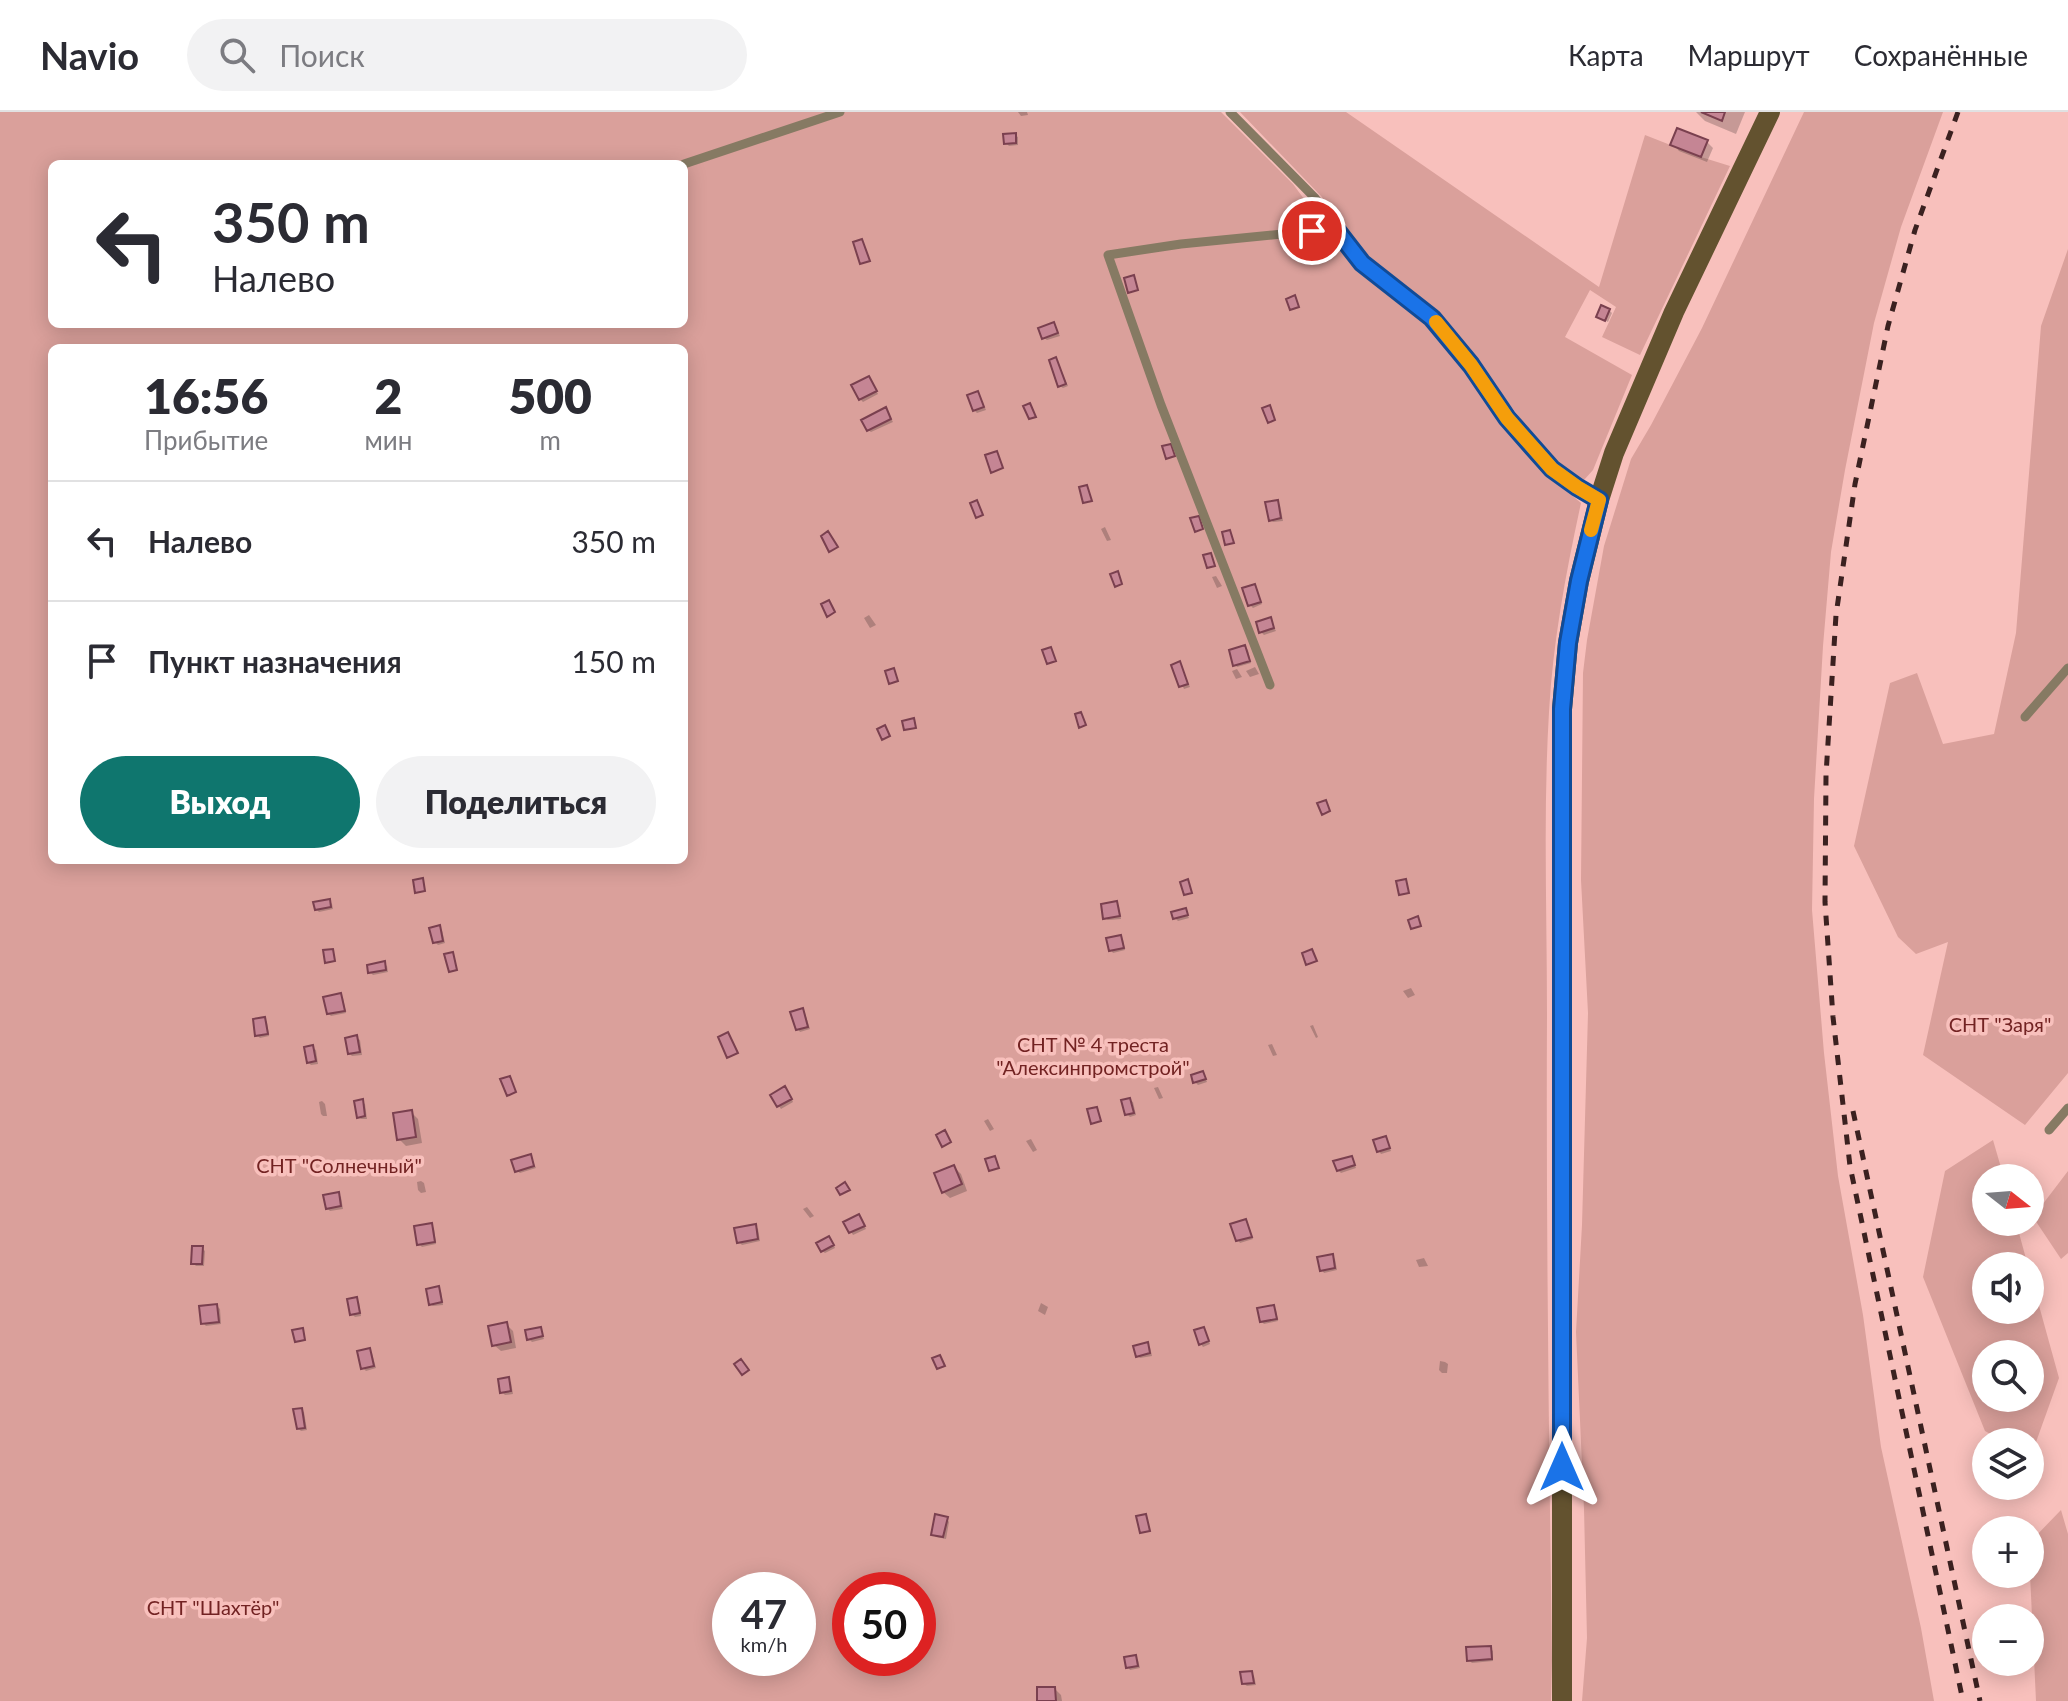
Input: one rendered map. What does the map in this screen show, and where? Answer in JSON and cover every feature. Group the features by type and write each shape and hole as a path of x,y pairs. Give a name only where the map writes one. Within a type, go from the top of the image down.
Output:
{"main road":[{"path":"1562,1701 1562,709 1568,643 1579,581 1614,453 1674,312 1770,112"}],"lane":[{"path":"688,163 840,112"},
{"path":"1230,112 1315,198 1362,263 1432,318 1471,365 1507,418 1552,469 1599,500"},
{"path":"1270,685 1161,405 1108,255 1196,242 1312,231 1338,232"},
{"path":"2025,717 2068,668"},
{"path":"2049,1130 2068,1108"}],"green space":[{"name":"СНТ № 4 треста \"Алексинпромстрой\"","path":"0,112 1221,112 1293,184 1354,267 1427,324 1501,421 1546,473 1581,503 1565,581 1554,659 1546,787 1551,1701 0,1701"},
{"path":"1240,112 1346,112 1599,287 1645,135 1730,166 1640,355 1602,337 1616,307 1590,290 1565,337 1632,375 1593,470 1584,480 1570,474 1536,439 1462,342 1433,311 1366,258 1321,196"},
{"path":"1804,112 1943,112 1901,227 1874,323 1831,552 1814,799 1812,910 1838,1176 1863,1315 1881,1447 1934,1701 1582,1701 1587,1638 1576,1332 1588,1013 1581,880 1583,673 1587,640 1604,546 1631,459 1702,328"},
{"name":"СНТ \"Заря\"","path":"2068,249 2068,1073 2025,1125 1923,1055 1948,942 1916,954 1898,937 1854,846 1890,683 1917,673 1943,744 1994,734 2016,633 2041,326"},
{"path":"1993,1140 2000,1164 1972,1164 1972,1236 2020,1236 2024,1252 1972,1252 1972,1324 2044,1324 2059,1378 2041,1428 1984,1428 1977,1412 2044,1412 2044,1340 1972,1340 1972,1399 1923,1277 1945,1171"},
{"path":"2068,1171 2068,1253 2061,1259 2044,1234 2044,1203"},
{"path":"2061,1510 2068,1534 2068,1701 2036,1701 2035,1676 2044,1676 2044,1604 2031,1604 2031,1588 2044,1588 2044,1528"}],"building":[{"path":"1701,112 1725,112 1722,121"},
{"path":"1677,128 1708,140 1701,157 1670,145"},
{"path":"1016,133 1016,143 1004,144 1003,134"},
{"path":"862,239 870,261 860,264 853,242"},
{"path":"1134,275 1138,290 1128,293 1124,278"},
{"path":"1295,295 1299,307 1290,310 1286,299"},
{"path":"1601,305 1610,309 1605,321 1596,317"},
{"path":"1054,322 1058,333 1042,339 1038,328"},
{"path":"1056,357 1066,384 1058,387 1049,360"},
{"path":"869,376 877,391 859,400 851,385"},
{"path":"978,391 984,407 973,411 967,395"},
{"path":"1030,403 1036,417 1029,419 1023,406"},
{"path":"1270,405 1275,420 1268,423 1262,408"},
{"path":"886,407 891,419 867,431 861,420"},
{"path":"1171,444 1175,456 1166,459 1162,446"},
{"path":"997,451 1003,468 991,473 985,455"},
{"path":"1087,485 1092,501 1083,503 1079,487"},
{"path":"977,500 983,515 976,518 970,503"},
{"path":"1278,500 1281,518 1269,521 1265,502"},
{"path":"1199,516 1203,529 1195,532 1190,518"},
{"path":"1230,530 1234,543 1225,545 1222,532"},
{"path":"828,531 838,547 829,552 821,536"},
{"path":"1211,553 1215,566 1207,568 1203,555"},
{"path":"1118,571 1122,584 1115,587 1110,574"},
{"path":"1255,584 1261,602 1248,606 1242,588"},
{"path":"829,600 835,612 827,617 821,604"},
{"path":"1271,617 1274,628 1259,633 1256,622"},
{"path":"1245,645 1250,661 1233,666 1229,650"},
{"path":"1051,647 1056,661 1047,664 1042,650"},
{"path":"1180,661 1188,684 1179,687 1171,665"},
{"path":"894,668 898,681 889,684 885,671"},
{"path":"1081,712 1086,725 1079,728 1075,714"},
{"path":"914,718 916,728 904,730 902,721"},
{"path":"885,725 890,736 882,740 877,729"},
{"path":"1326,800 1330,811 1322,815 1317,803"},
{"path":"423,878 425,891 415,893 413,880"},
{"path":"1188,879 1192,893 1184,895 1180,882"},
{"path":"1406,879 1409,893 1399,895 1396,881"},
{"path":"330,899 331,907 315,910 313,902"},
{"path":"1117,901 1120,916 1103,919 1101,904"},
{"path":"1186,908 1188,915 1173,919 1171,912"},
{"path":"1418,916 1421,926 1411,929 1408,920"},
{"path":"440,925 443,941 433,943 429,928"},
{"path":"1121,935 1124,948 1109,951 1106,938"},
{"path":"333,949 335,961 325,963 323,950"},
{"path":"1312,949 1317,961 1306,965 1302,953"},
{"path":"453,952 457,970 449,972 444,954"},
{"path":"385,961 386,970 368,973 367,965"},
{"path":"341,993 345,1011 327,1014 323,997"},
{"path":"803,1008 808,1027 796,1030 790,1012"},
{"path":"265,1017 268,1034 255,1036 253,1019"},
{"path":"728,1032 738,1053 727,1058 718,1037"},
{"path":"357,1035 360,1052 348,1054 345,1038"},
{"path":"313,1045 316,1061 307,1063 304,1047"},
{"path":"1203,1071 1206,1079 1193,1083 1191,1075"},
{"path":"510,1076 516,1092 507,1096 500,1079"},
{"path":"785,1086 792,1099 777,1107 770,1095"},
{"path":"1130,1098 1134,1113 1125,1115 1121,1100"},
{"path":"363,1099 365,1116 357,1118 354,1101"},
{"path":"1097,1107 1101,1121 1091,1124 1087,1109"},
{"path":"412,1110 416,1137 397,1140 393,1113"},
{"path":"945,1130 951,1142 942,1147 936,1135"},
{"path":"1386,1136 1390,1148 1377,1152 1373,1140"},
{"path":"531,1154 534,1166 515,1172 511,1160"},
{"path":"995,1156 999,1168 989,1171 985,1159"},
{"path":"1352,1156 1355,1165 1337,1171 1333,1161"},
{"path":"954,1165 962,1184 942,1193 934,1173"},
{"path":"845,1182 850,1190 840,1195 836,1188"},
{"path":"339,1192 341,1206 326,1209 323,1195"},
{"path":"859,1214 865,1226 849,1233 843,1222"},
{"path":"1246,1219 1252,1237 1236,1241 1230,1224"},
{"path":"432,1223 435,1242 417,1245 414,1226"},
{"path":"756,1224 758,1239 737,1243 734,1228"},
{"path":"829,1236 834,1245 821,1252 816,1243"},
{"path":"192,1246 203,1246 202,1264 191,1264"},
{"path":"1333,1254 1335,1268 1320,1271 1317,1257"},
{"path":"439,1286 442,1302 429,1305 426,1289"},
{"path":"357,1297 360,1313 350,1315 347,1299"},
{"path":"217,1304 219,1322 201,1324 199,1306"},
{"path":"1274,1305 1277,1319 1260,1322 1257,1308"},
{"path":"507,1322 511,1342 492,1346 488,1326"},
{"path":"541,1327 543,1336 527,1340 525,1330"},
{"path":"1204,1327 1209,1341 1199,1345 1194,1330"},
{"path":"303,1328 305,1340 295,1342 292,1330"},
{"path":"1148,1342 1150,1353 1136,1357 1133,1346"},
{"path":"370,1348 374,1366 361,1369 357,1351"},
{"path":"940,1355 945,1366 937,1369 932,1358"},
{"path":"741,1359 749,1370 742,1375 734,1364"},
{"path":"509,1377 511,1391 500,1393 498,1379"},
{"path":"302,1408 305,1428 297,1429 293,1409"},
{"path":"935,1514 948,1517 943,1537 931,1535"},
{"path":"1146,1514 1150,1531 1140,1533 1136,1516"},
{"path":"1491,1646 1492,1659 1467,1661 1466,1647"},
{"path":"1136,1655 1138,1666 1126,1668 1124,1657"},
{"path":"1252,1671 1254,1683 1242,1684 1240,1672"},
{"path":"1037,1687 1055,1687 1056,1701 1037,1701"}],"railway":[{"path":"1958,112 1915,230 1888,326 1855,484 1836,615 1826,775 1825,902 1833,1017 1850,1166 1963,1701"},
{"path":"1853,1111 1980,1701"}],"slow traffic":[{"path":"1436,322 1471,365 1507,418 1552,469 1599,500 1591,530"}],"route":[{"path":"1312,231 1338,232 1362,263 1432,318 1471,365 1507,418 1552,469 1599,500 1568,643 1562,709 1562,1467"}],"park label":[{"name":"СНТ \"Солнечный\"","path":"339,1166"},
{"name":"СНТ \"Шахтёр\"","path":"213,1608"}]}
